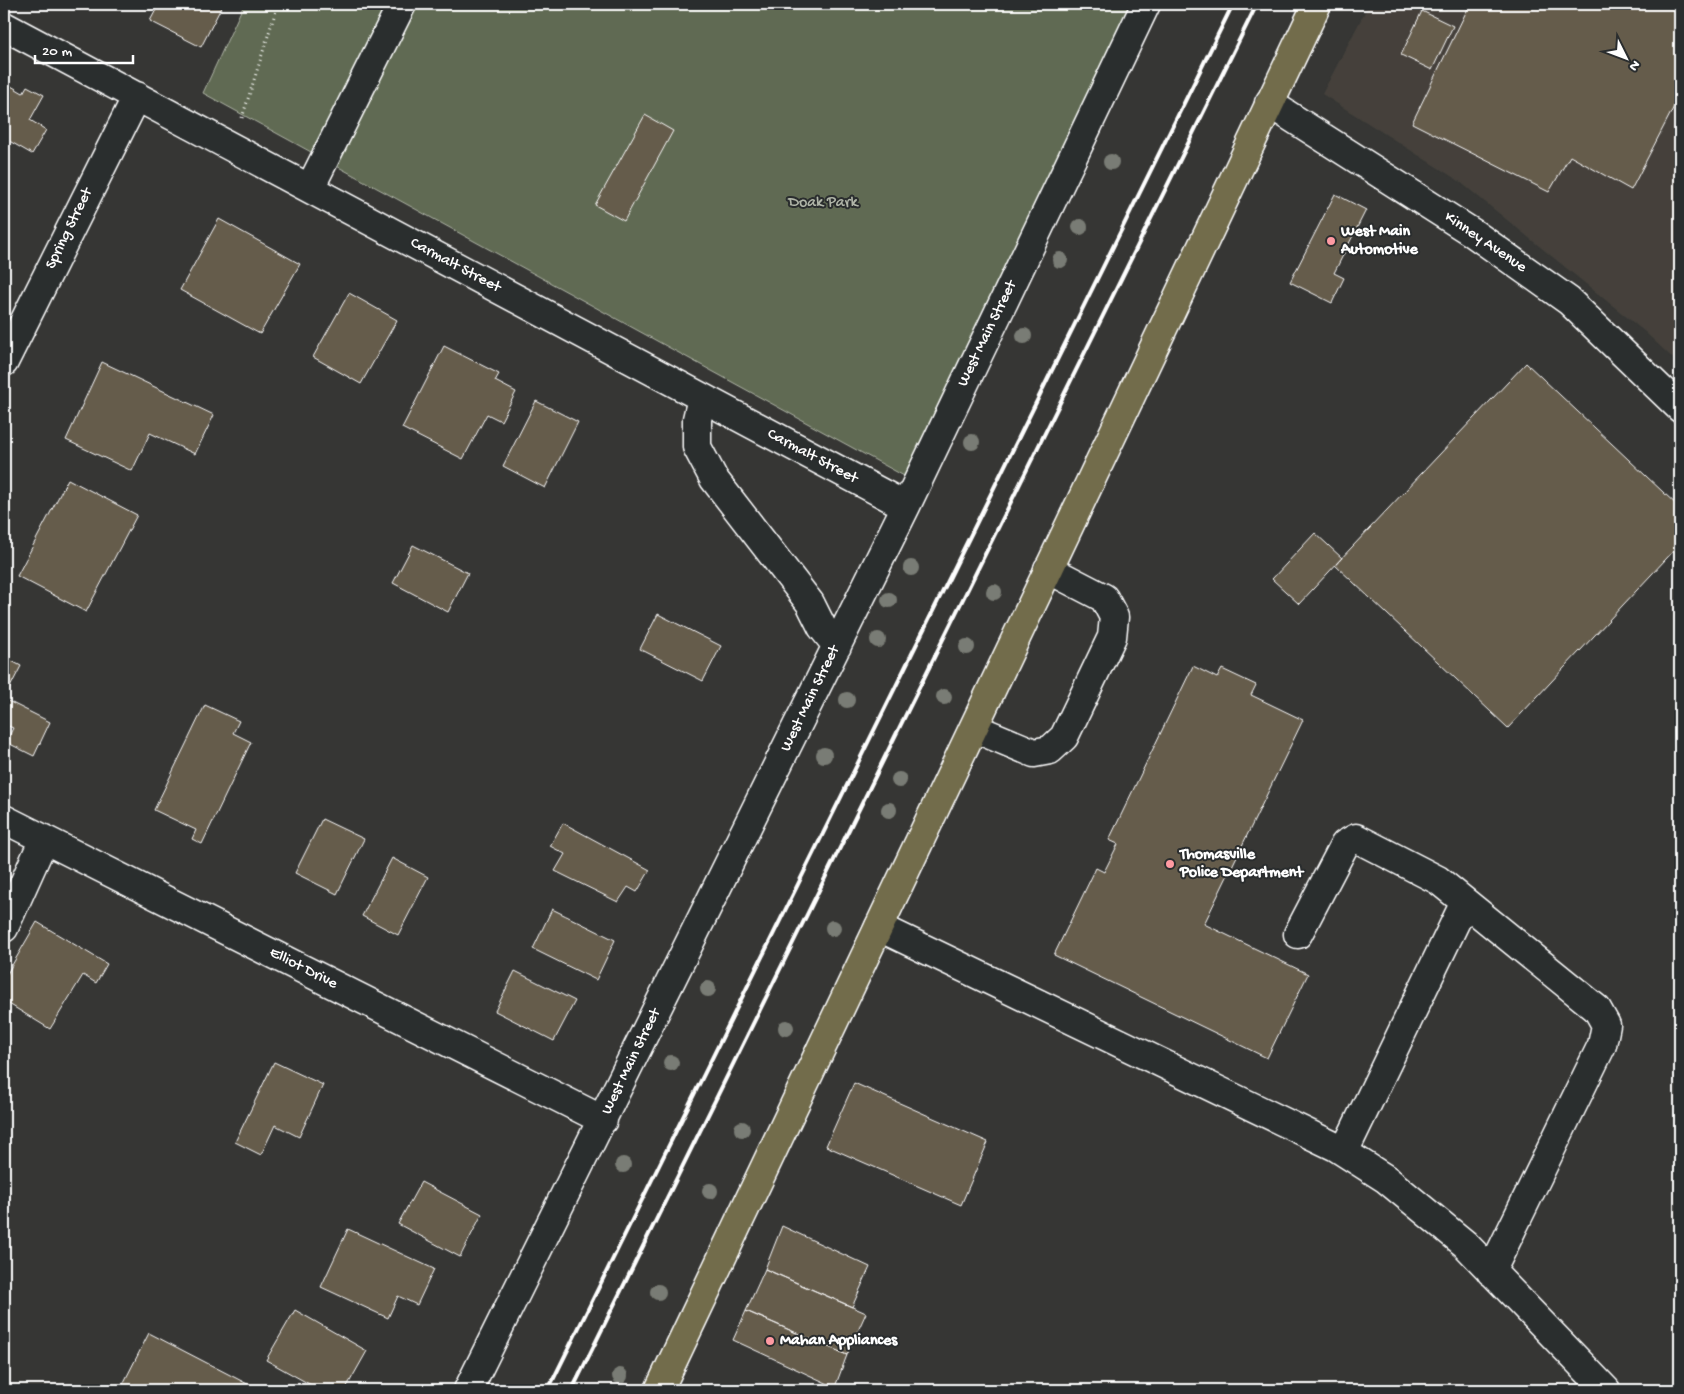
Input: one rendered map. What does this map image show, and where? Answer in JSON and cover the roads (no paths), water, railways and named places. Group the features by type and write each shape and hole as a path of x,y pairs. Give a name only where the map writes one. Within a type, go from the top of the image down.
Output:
{"main road":[{"path":"659,1390 1317,4"}],"street":[{"path":"310,188 402,4"},
{"name":"West Main Street","path":"468,1390 906,506 1146,4"},
{"name":"Carmalt Street","path":"4,26 906,506"},
{"name":"Spring Street","path":"4,362 137,96"},
{"name":"Kinney Avenue","path":"1269,103 1473,233 1569,301 1680,408"},
{"path":"702,398 697,419 698,447 714,479 810,603 822,627 837,646"},
{"path":"974,728 1034,753 1050,750 1064,736 1112,636 1114,617 1104,598 1048,569"},
{"name":"Elliot Drive","path":"4,819 603,1120"},
{"path":"1298,934 1345,844 1356,838 1438,880 1597,1009 1606,1025 1602,1045 1491,1272"},
{"path":"4,928 44,839"},
{"path":"1344,1152 1465,902"},
{"path":"879,927 1344,1152 1386,1179 1465,1244 1606,1390"}],"railway":[{"path":"548,1390 1233,4"},
{"path":"572,1390 1257,4"}],"place":[{"name":"West Main Automotive","path":"1331,241"},
{"name":"Thomasville Police Department","path":"1170,864"},
{"name":"Mahan Appliances","path":"770,1341"}],"park label":[{"name":"Doak Park","path":"823,203"}]}
